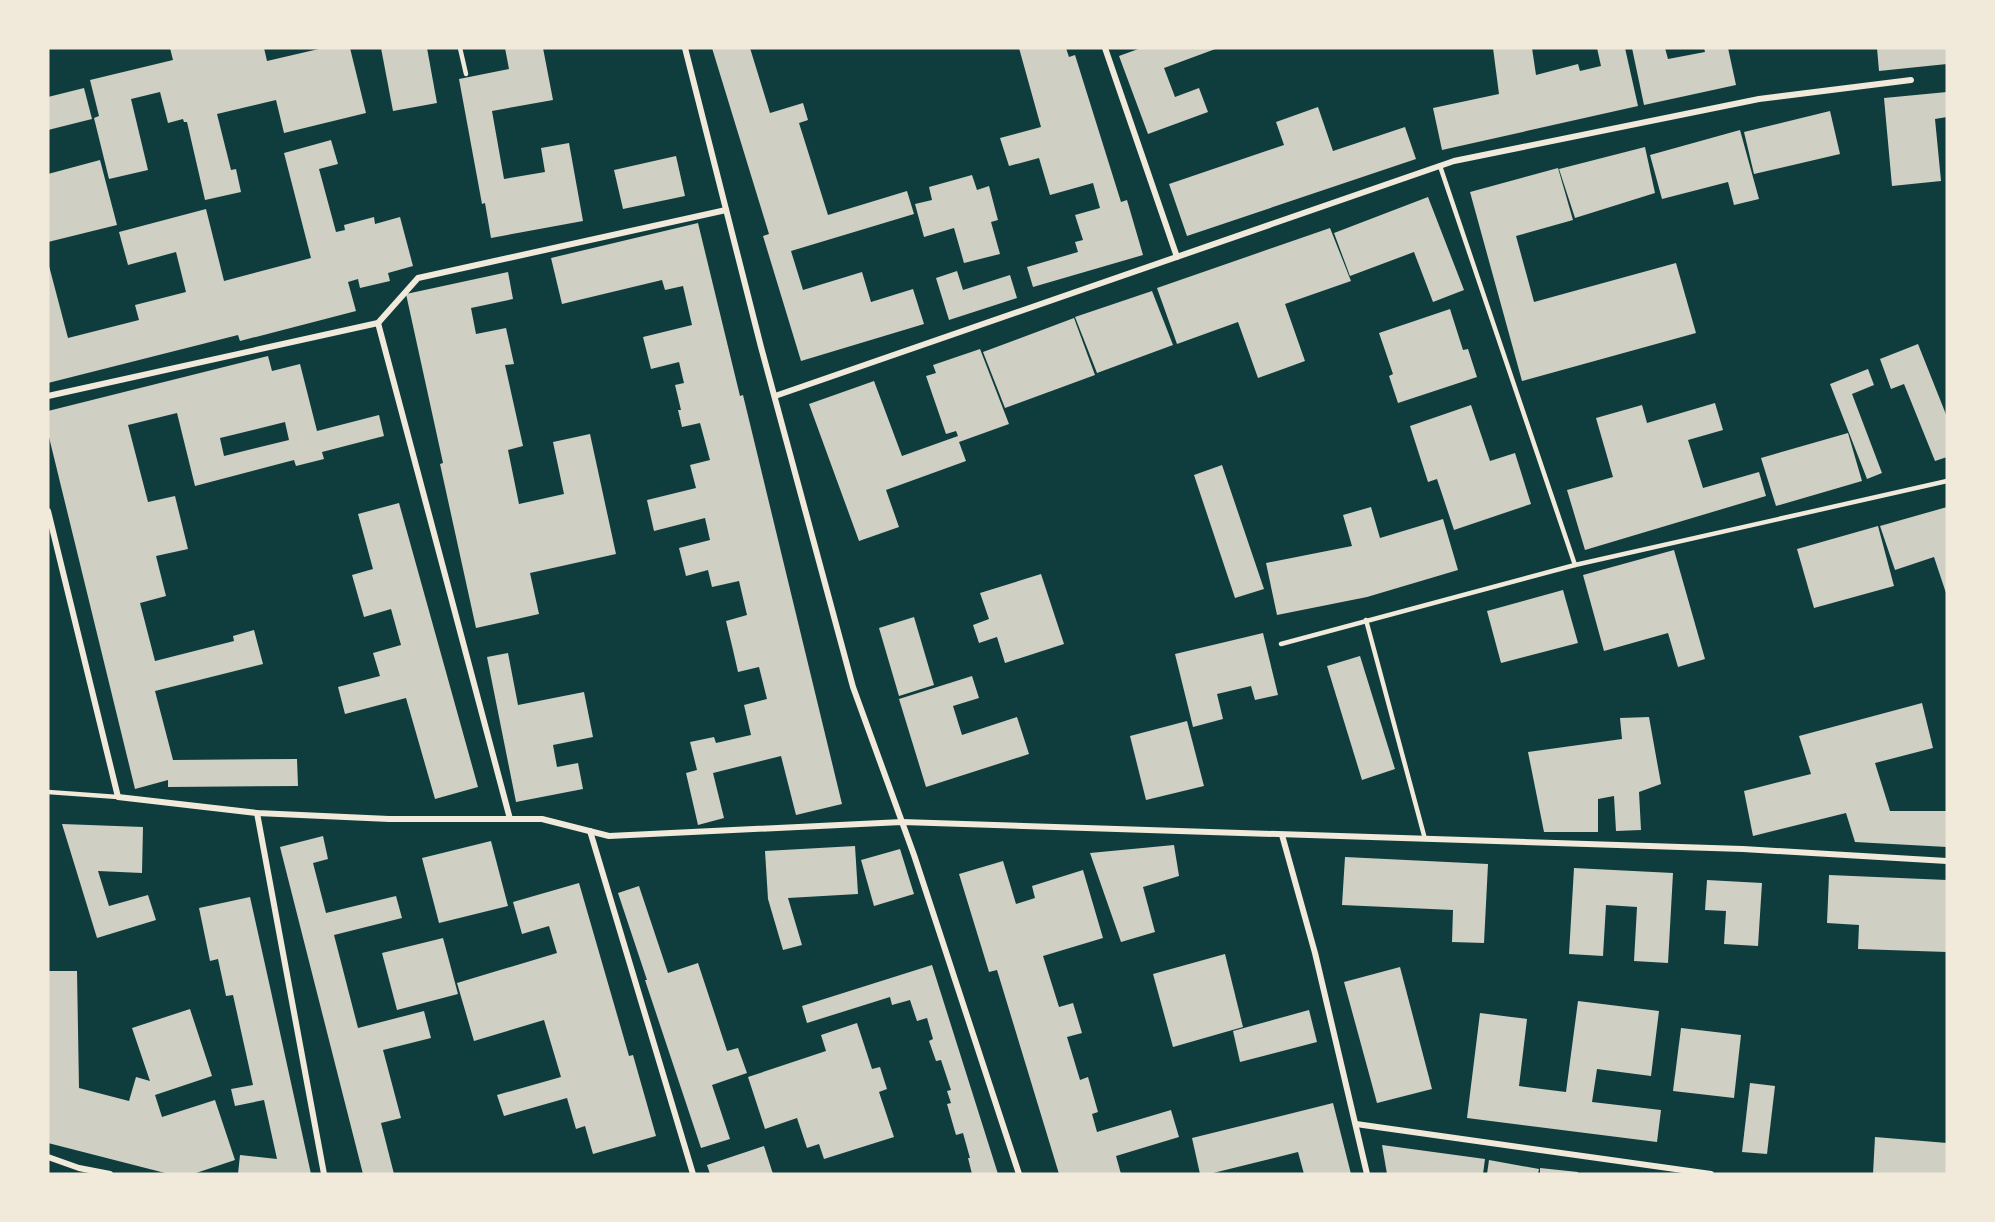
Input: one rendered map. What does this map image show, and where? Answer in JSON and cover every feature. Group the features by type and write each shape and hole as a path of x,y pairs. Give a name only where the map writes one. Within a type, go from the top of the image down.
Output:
{"street":[{"path":"685,48 774,396 853,687 902,822 1019,1174"},
{"path":"1105,48 1177,257"},
{"path":"774,396 1454,161 1759,99 1911,80"},
{"path":"48,396 378,322 418,278 726,210"},
{"path":"378,322 510,819"},
{"path":"48,511 118,797 257,813 389,819 542,819 609,836 902,822 1743,849 1947,861"},
{"path":"257,813 324,1174"},
{"path":"590,831 693,1174"},
{"path":"1282,835 1314,953 1367,1174"},
{"path":"1356,1125 1711,1174"},
{"path":"48,1156 79,1168 110,1174"}],"lane":[{"path":"460,48 466,74"},
{"path":"1440,166 1575,565"},
{"path":"1281,644 1575,565 1947,481"},
{"path":"1366,621 1425,839"},
{"path":"48,792 118,797"}],"building":[{"path":"170,48 264,48 267,61 323,48 350,48 366,113 284,133 276,100 217,114 231,170 236,169 241,192 205,200 187,122 183,119 168,123 160,92 131,99 148,170 109,179 94,118 99,116 90,80 173,60"},
{"path":"381,48 427,48 437,103 393,111"},
{"path":"505,48 543,48 553,100 492,111 504,179 545,172 541,148 569,143 583,221 491,238 485,203 482,204 459,79 509,69"},
{"path":"712,48 750,48 770,113 803,103 808,120 799,123 828,215 907,191 914,214 791,251 803,290 862,272 871,302 913,289 924,324 801,361 763,236 769,234"},
{"path":"1019,48 1066,48 1069,57 1075,55 1121,202 1127,200 1143,255 1033,287 1027,267 1078,252 1075,242 1083,240 1075,215 1100,208 1093,183 1050,195 1039,158 1009,166 1000,138 1041,127"},
{"path":"1141,48 1218,48 1164,68 1175,97 1199,88 1208,112 1148,134 1119,56"},
{"path":"1493,48 1532,48 1536,75 1578,64 1580,71 1601,66 1597,48 1625,48 1638,106 1442,150 1433,108 1499,94"},
{"path":"1632,48 1665,48 1668,59 1705,52 1704,48 1728,48 1736,85 1644,105"},
{"path":"1877,48 1947,48 1947,64 1879,71"},
{"path":"84,88 92,119 48,130 48,97"},
{"path":"1947,92 1947,117 1935,119 1941,181 1892,186 1884,98"},
{"path":"1318,107 1333,151 1405,127 1416,159 1187,236 1169,184 1284,145 1276,122"},
{"path":"1830,111 1840,154 1754,174 1744,132"},
{"path":"1740,130 1759,199 1734,205 1728,182 1662,199 1650,155"},
{"path":"331,140 338,164 319,169 336,232 345,230 344,225 374,217 375,224 400,217 413,266 388,273 390,281 360,288 358,279 348,282 356,311 240,341 238,335 48,383 48,262 68,338 139,320 135,305 186,292 176,252 128,265 119,232 206,209 224,281 311,258 284,153"},
{"path":"1645,147 1655,193 1575,218 1559,169"},
{"path":"676,156 685,196 623,209 614,170"},
{"path":"100,160 117,225 48,242 48,174"},
{"path":"1558,168 1573,220 1516,236 1534,302 1676,263 1696,333 1522,381 1470,192"},
{"path":"972,175 977,190 989,186 998,220 991,222 1000,254 964,263 954,228 924,237 915,204 932,200 929,187"},
{"path":"1428,197 1464,290 1433,302 1414,252 1350,276 1334,233"},
{"path":"698,223 740,396 743,395 842,804 796,815 781,756 713,773 724,818 698,825 686,773 697,770 690,742 714,737 716,743 751,735 744,705 767,699 759,667 738,672 726,621 747,615 739,581 712,587 708,570 686,576 679,548 710,540 705,518 654,531 647,500 696,488 690,465 710,460 700,423 682,427 678,410 681,410 675,385 684,383 679,362 651,369 643,337 692,325 683,286 665,290 662,280 562,304 551,258"},
{"path":"1330,228 1351,281 1285,304 1305,361 1258,378 1238,322 1177,344 1157,288"},
{"path":"957,271 963,290 1010,275 1017,298 949,320 936,278"},
{"path":"508,272 513,299 471,308 476,334 506,328 514,364 505,365 523,446 508,450 519,504 564,494 553,442 590,434 616,554 530,573 539,614 476,628 406,294"},
{"path":"1152,291 1173,345 1097,373 1075,317"},
{"path":"1450,309 1463,350 1468,349 1477,377 1398,403 1389,376 1393,374 1379,333"},
{"path":"1074,318 1095,375 1005,408 983,352"},
{"path":"1918,344 1947,417 1947,457 1935,461 1904,384 1891,389 1880,359"},
{"path":"980,349 1009,424 959,442 966,461 886,490 899,527 859,541 809,404 874,381 902,456 958,436 956,431 946,434 926,376 936,373 933,365"},
{"path":"268,356 272,371 300,364 317,431 379,415 384,436 322,452 324,459 296,466 294,460 195,486 177,413 128,425 148,502 175,496 188,549 156,556 166,596 140,603 155,661 234,641 233,636 254,630 263,664 155,691 173,760 297,759 298,786 168,787 168,780 135,789 48,433 48,411","holes":["285,422 289,440 224,456 220,438"]},
{"path":"1868,369 1874,385 1852,394 1882,473 1867,479 1830,384"},
{"path":"1715,403 1723,430 1688,440 1703,488 1759,472 1766,496 1585,550 1567,490 1613,477 1596,418 1642,405 1647,423"},
{"path":"1471,405 1490,461 1515,453 1531,504 1454,530 1437,479 1428,482 1410,426"},
{"path":"1848,433 1862,481 1776,506 1761,458"},
{"path":"1222,465 1264,589 1235,598 1194,475"},
{"path":"399,503 478,787 435,799 406,698 345,714 338,687 380,676 373,653 401,645 391,609 364,617 352,575 373,569 358,514"},
{"path":"1371,507 1380,538 1443,519 1458,570 1367,597 1277,615 1266,563 1352,546 1343,515"},
{"path":"1947,507 1947,596 1934,557 1895,570 1880,526"},
{"path":"1878,526 1894,586 1814,608 1797,549"},
{"path":"1674,550 1705,659 1678,667 1668,633 1604,651 1583,575"},
{"path":"1041,574 1064,644 1005,663 997,637 979,643 973,625 989,619 980,593"},
{"path":"1563,590 1578,643 1501,663 1487,611"},
{"path":"914,617 934,685 899,696 879,628"},
{"path":"1263,633 1278,695 1255,700 1251,686 1217,694 1223,719 1193,727 1175,654"},
{"path":"508,653 518,705 584,692 593,737 553,745 557,767 578,763 583,789 516,802 487,657"},
{"path":"1360,656 1395,769 1362,780 1327,666"},
{"path":"972,676 979,698 953,706 962,735 1017,717 1029,754 926,787 899,699"},
{"path":"1922,703 1933,748 1875,763 1890,811 1947,811 1947,847 1855,842 1846,813 1753,836 1744,791 1811,774 1799,736"},
{"path":"1649,717 1661,784 1639,792 1641,830 1616,831 1614,796 1598,799 1598,832 1544,832 1528,752 1622,739 1620,718"},
{"path":"1187,721 1204,786 1146,800 1130,736"},
{"path":"62,824 143,827 142,873 98,871 109,906 148,895 156,920 97,938"},
{"path":"323,836 328,859 313,863 326,913 396,896 402,918 334,935 358,1028 424,1011 431,1038 383,1050 401,1118 381,1123 394,1174 363,1174 280,847"},
{"path":"491,841 508,906 439,923 422,858"},
{"path":"1174,845 1179,876 1143,887 1155,932 1121,942 1090,853"},
{"path":"855,846 858,894 788,898 802,945 783,950 768,899 765,851"},
{"path":"900,849 914,894 874,906 861,860"},
{"path":"1345,857 1488,864 1484,943 1452,942 1453,910 1342,905"},
{"path":"1003,861 1016,904 1035,898 1032,886 1083,870 1103,938 1043,956 1059,1007 1073,1003 1082,1033 1067,1037 1080,1080 1088,1077 1098,1112 1092,1114 1097,1132 1171,1110 1179,1137 1116,1156 1121,1174 1059,1174 997,970 989,972 959,874"},
{"path":"1574,868 1673,873 1668,963 1634,961 1637,907 1606,905 1603,956 1569,954"},
{"path":"1829,875 1947,880 1947,952 1858,949 1859,925 1827,923"},
{"path":"1707,880 1762,883 1758,946 1724,944 1726,911 1705,910"},
{"path":"579,883 629,1056 633,1055 656,1136 593,1154 585,1126 576,1129 567,1098 504,1116 497,1095 561,1077 544,1020 474,1041 457,983 557,953 549,926 522,934 513,902"},
{"path":"639,886 668,973 698,963 727,1051 738,1048 747,1073 712,1085 730,1139 701,1148 618,893"},
{"path":"250,897 311,1174 238,1174 240,1155 277,1159 264,1100 235,1106 231,1089 253,1085 233,995 226,996 218,959 210,961 199,908"},
{"path":"443,938 458,994 397,1010 382,953"},
{"path":"1225,954 1243,1027 1173,1047 1153,974"},
{"path":"932,965 998,1174 972,1174 963,1133 956,1135 947,1104 951,1103 947,1091 951,1090 941,1060 936,1061 929,1041 933,1039 927,1018 917,1021 910,1000 892,1005 890,997 807,1023 802,1006"},
{"path":"1400,967 1432,1089 1377,1103 1344,982"},
{"path":"48,971 77,971 79,1088 129,1101 136,1077 150,1081 132,1028 190,1009 212,1076 155,1095 162,1117 215,1100 235,1160 193,1174 169,1174 48,1143"},
{"path":"1578,1001 1659,1011 1651,1076 1597,1069 1592,1102 1661,1110 1657,1142 1467,1118 1480,1013 1527,1019 1519,1086 1566,1092"},
{"path":"1309,1010 1317,1042 1240,1062 1233,1031"},
{"path":"857,1023 872,1069 880,1067 887,1089 879,1092 894,1137 824,1159 819,1144 807,1148 797,1118 765,1129 748,1077 826,1051 821,1035"},
{"path":"1681,1028 1741,1035 1734,1098 1673,1091"},
{"path":"1750,1083 1775,1086 1767,1154 1742,1152"},
{"path":"1333,1103 1351,1174 1304,1174 1298,1152 1209,1174 1200,1174 1192,1138"},
{"path":"1875,1137 1947,1143 1947,1174 1873,1174"},
{"path":"1382,1145 1485,1159 1483,1174 1387,1174"},
{"path":"764,1146 773,1174 710,1174 707,1165"},
{"path":"1489,1160 1539,1169 1538,1174 1487,1174"},
{"path":"1540,1168 1578,1172 1578,1174 1540,1174"}]}
